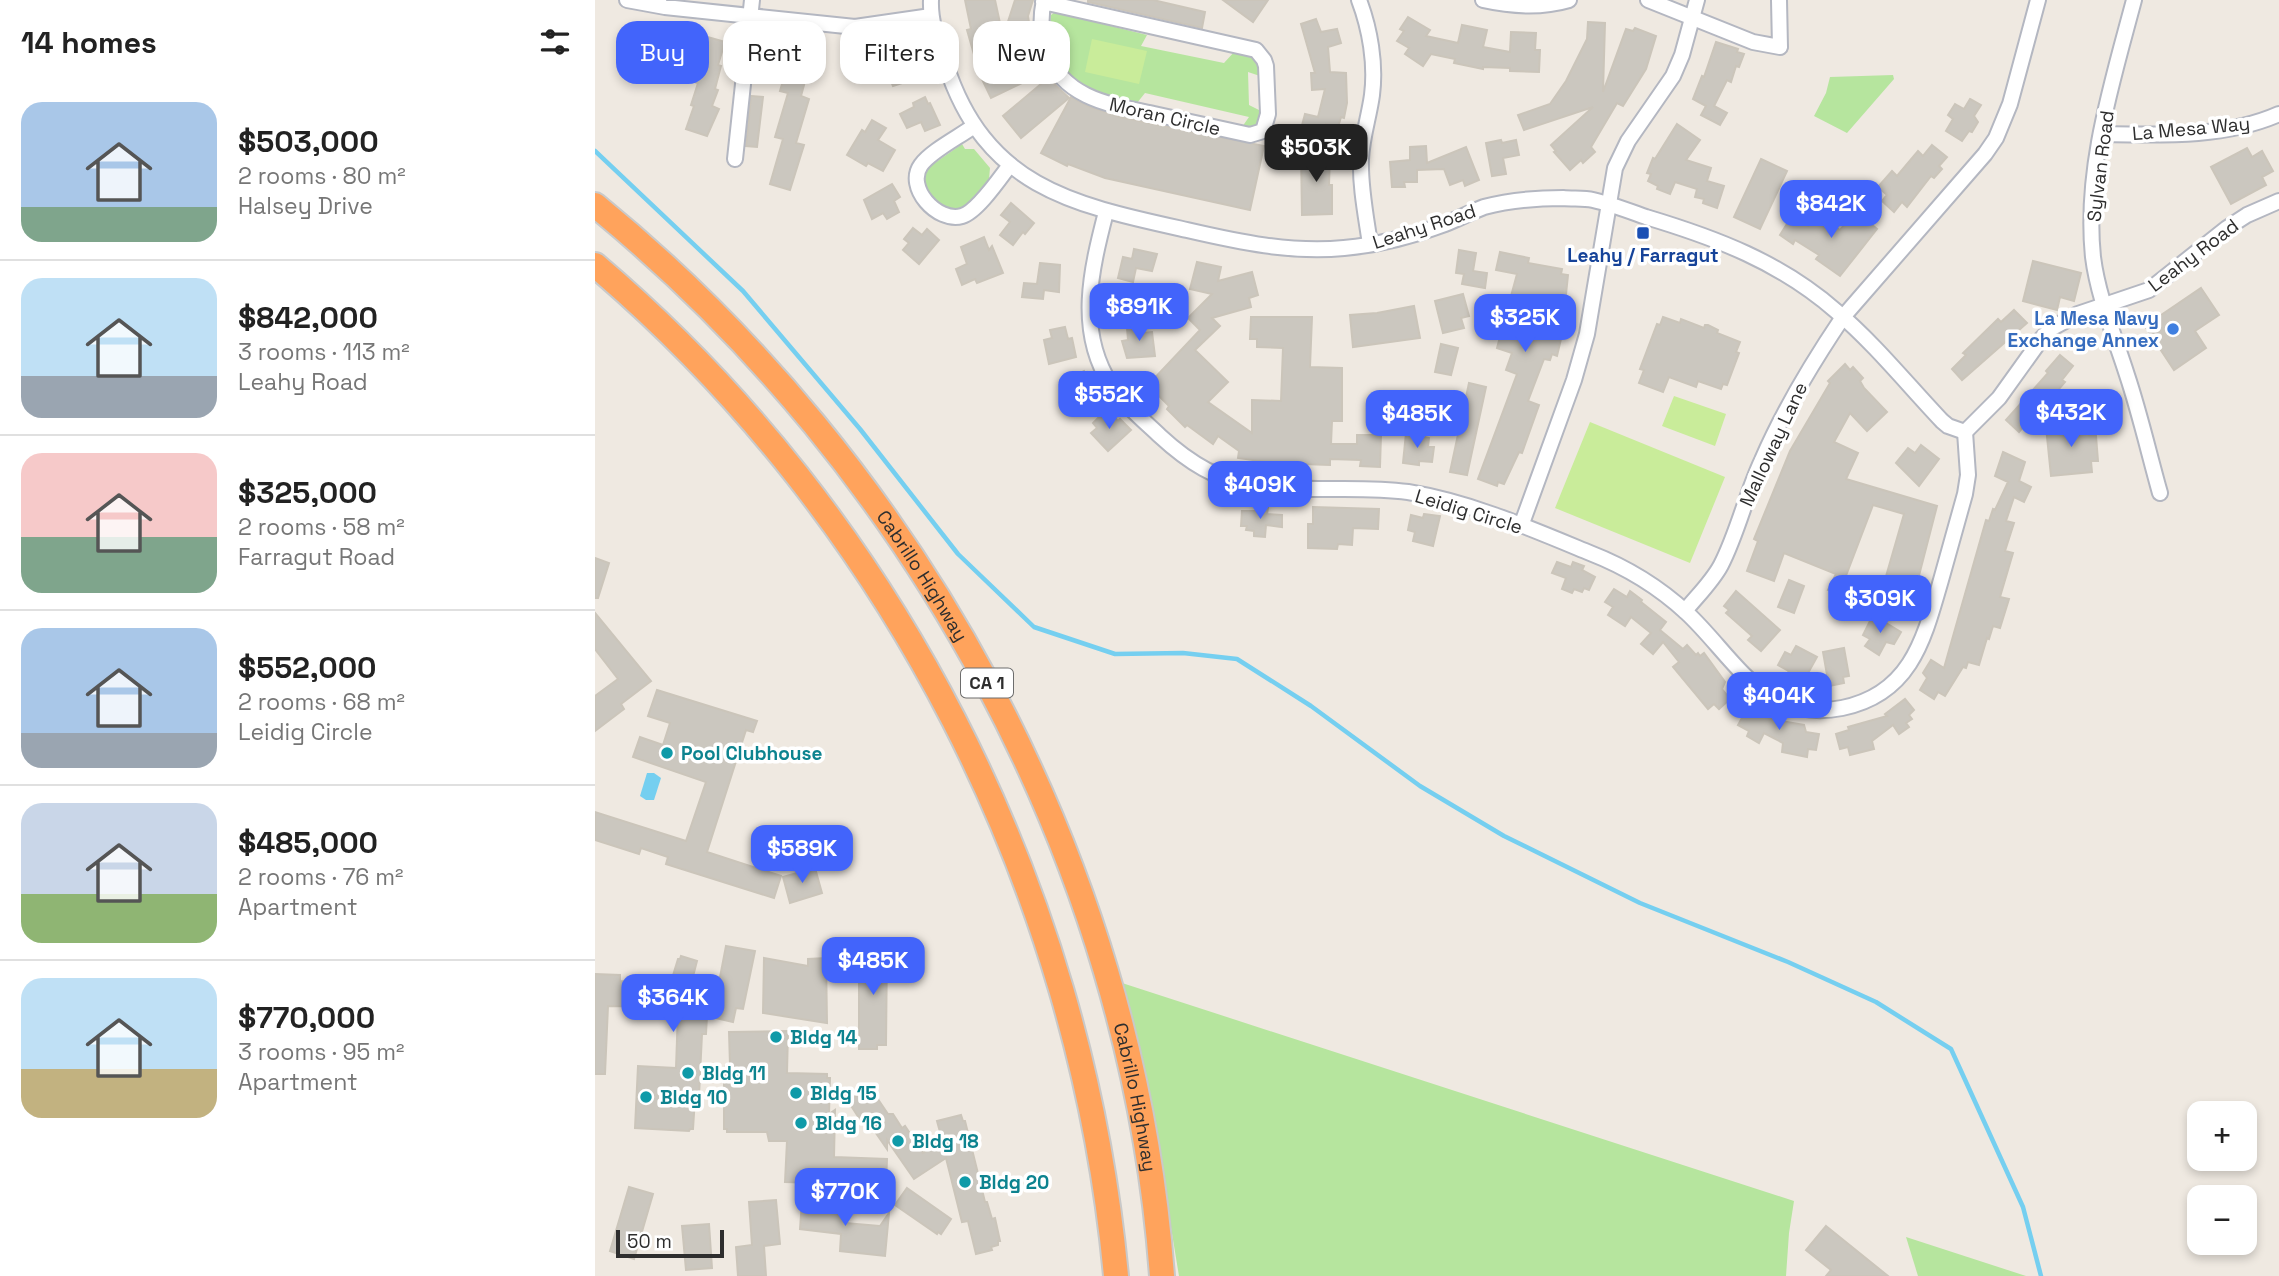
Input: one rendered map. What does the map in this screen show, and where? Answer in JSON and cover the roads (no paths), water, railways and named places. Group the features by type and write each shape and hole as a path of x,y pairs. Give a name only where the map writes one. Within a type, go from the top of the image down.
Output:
{"highway":[{"name":"Cabrillo Highway","path":"595,205 701,300 767,368 815,424 916,562 986,681 1046,807 1098,948 1137,1104 1151,1182 1162,1276"},
{"name":"CA 1","path":"595,265 693,357 778,452 824,510 878,587 951,713 1017,856 1039,915 1067,1007 1100,1152 1117,1276"}],"street":[{"path":"627,0 665,7 855,27 931,16"},
{"path":"735,159 752,0"},
{"name":"Leahy Road","path":"931,0 931,16 951,82 974,126 1010,165 1052,192 1106,212 1271,248 1345,248 1417,233 1482,208 1516,201 1574,198 1592,200 1712,237 1784,272 1843,317 1942,421 1965,432 1999,398 2052,328 2078,314 2149,290 2227,228 2247,215 2279,201"},
{"path":"1359,0 1373,63 1372,97 1362,140 1361,161 1363,204 1370,244"},
{"path":"1483,0 1534,5 1569,0"},
{"path":"1648,0 1753,43 1780,47 1779,0"},
{"path":"1521,526 1574,380 1587,334 1612,181 1628,141 1673,76 1682,55 1697,0"},
{"name":"Malloway Lane","path":"1685,611 1721,565 1760,463 1779,422 1796,390 1843,317 1996,138 2010,104 2038,0"},
{"name":"Sylvan Road","path":"2134,0 2102,134 2091,219 2094,260 2105,305 2133,392 2160,493"},
{"name":"Moran Circle","path":"1044,1 1256,50 1266,66 1268,114 1263,131 1250,135 1122,107 1082,94 1069,86 1051,64 1042,36 1044,1"},
{"name":"La Mesa Way","path":"2102,134 2174,133 2239,127 2279,114"},
{"path":"974,126 926,159 918,169 916,183 919,190 937,212 954,217 967,214 1010,165"},
{"name":"Leidig Circle","path":"1106,212 1089,295 1093,342 1110,383 1122,399 1177,452 1208,472 1239,483 1403,492 1449,501 1621,566 1685,611 1751,684 1779,701 1809,709 1826,710 1857,704 1874,697 1902,675 1913,661 1921,644 1965,494 1968,475 1965,432"}],"water":[{"path":"647,773 654,773 661,778 654,800 646,800 640,796"}],"waterway":[{"path":"595,151 743,291 860,429 958,554 1034,627 1115,654 1183,653 1237,659 1311,706 1420,786 1504,836 1640,903 1788,962 1876,1002 1951,1049 2023,1207 2041,1276"}],"place":[{"name":"Leahy / Farragut","path":"1643,233"},
{"name":"La Mesa Navy Exchange Annex","path":"2173,329"},
{"name":"Pool Clubhouse","path":"667,753"},
{"name":"Bldg 14","path":"776,1037"},
{"name":"Bldg 11","path":"688,1073"},
{"name":"Bldg 15","path":"796,1093"},
{"name":"Bldg 10","path":"646,1097"},
{"name":"Bldg 16","path":"801,1123"},
{"name":"Bldg 18","path":"898,1141"},
{"name":"Bldg 20","path":"965,1182"}]}
